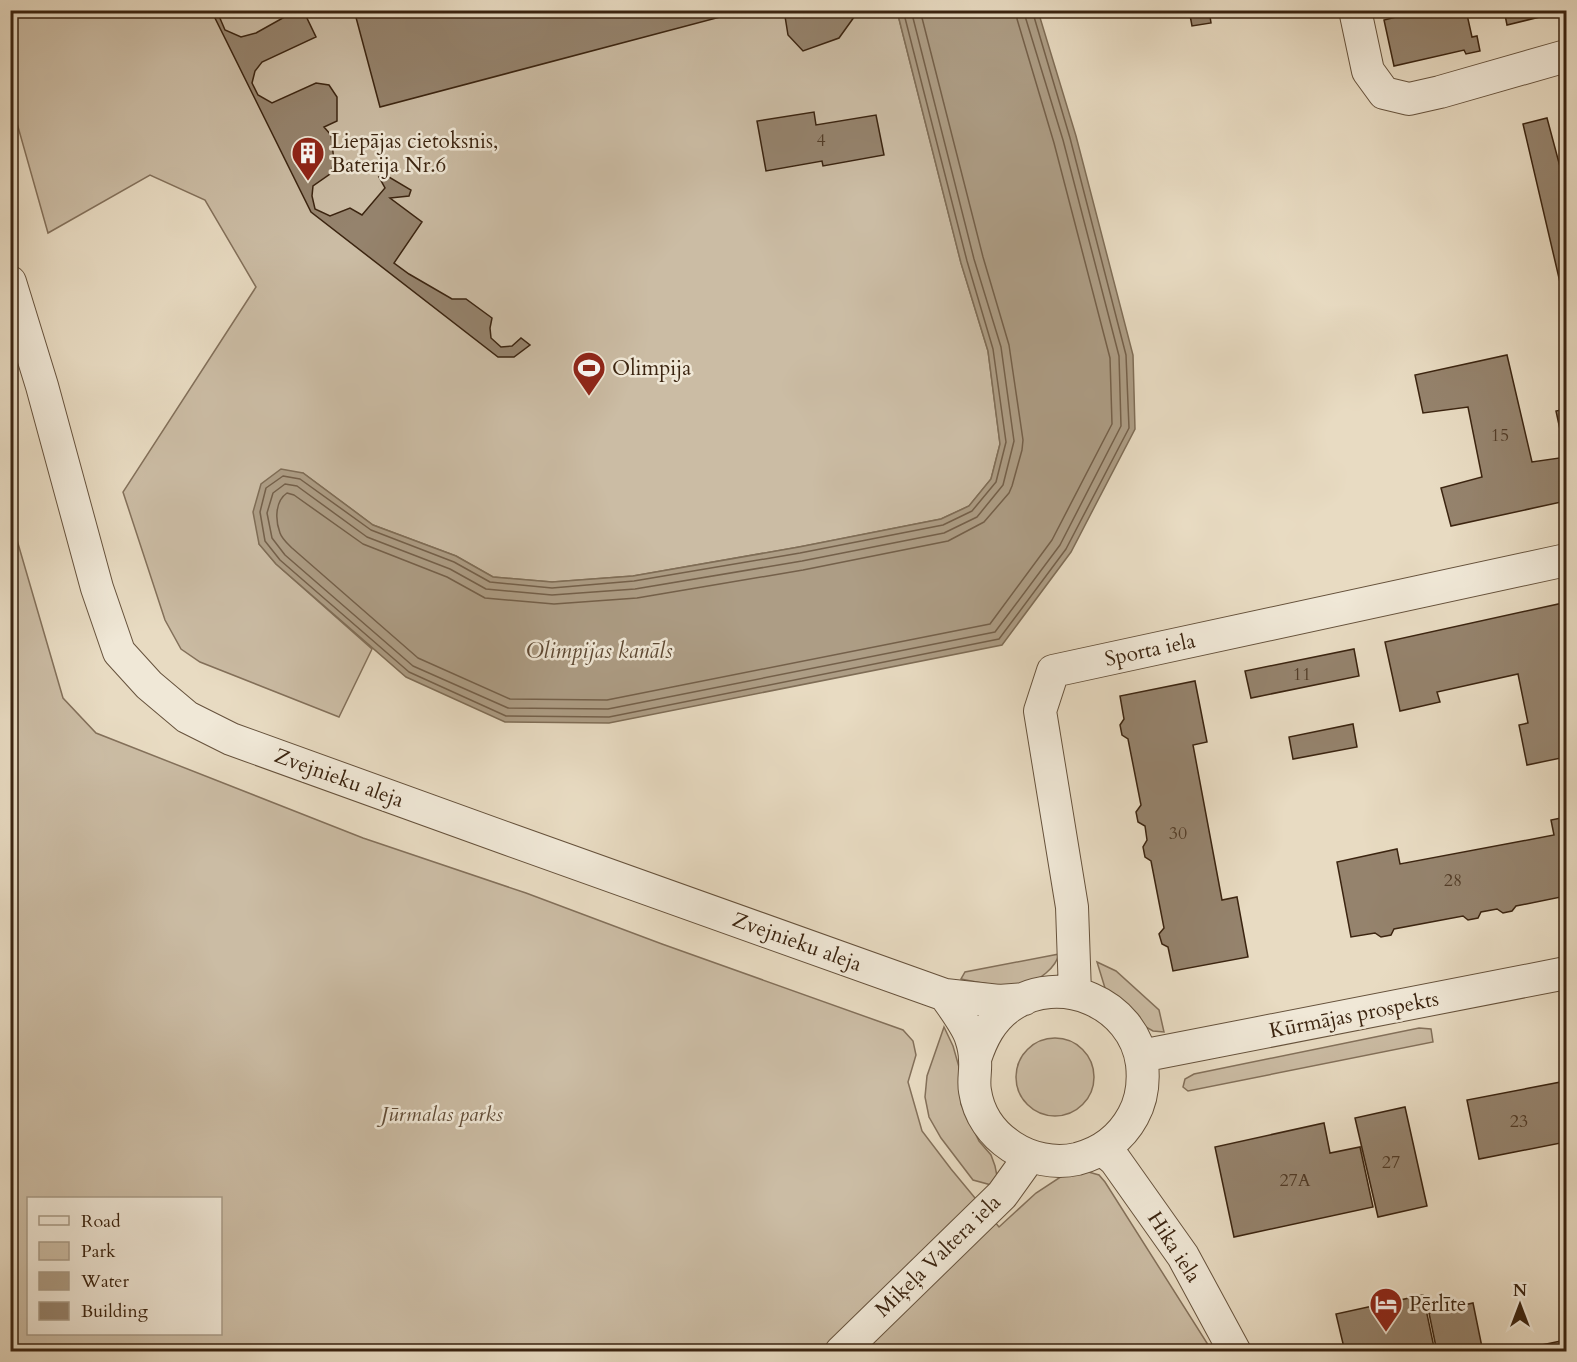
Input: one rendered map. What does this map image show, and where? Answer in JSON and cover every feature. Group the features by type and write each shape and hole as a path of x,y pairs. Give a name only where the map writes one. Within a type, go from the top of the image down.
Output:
{"street":[{"path":"1355,10 1368,71 1384,93 1409,99 1566,56"},
{"name":"Zvejnieku aleja","path":"10,282 42,386 98,588 119,652 149,685 187,717 231,739 945,994 999,1001 1024,999"},
{"name":"Sporta iela","path":"1075,993 1072,907 1040,711 1053,671 1566,560"},
{"name":"Kūrmājas prospekts","path":"1141,1056 1566,973"},
{"path":"1057,991 1075,993 1104,1005 1128,1027 1141,1056 1142,1092 1137,1109 1128,1124 1102,1149 1089,1156 1067,1160 1044,1160 1014,1149 989,1125 980,1110 975,1094 975,1059 987,1029 1010,1007 1040,993 1057,991"},
{"path":"945,994 970,1036 975,1059"},
{"name":"Hika iela","path":"1102,1149 1115,1160 1184,1256 1235,1352"},
{"name":"Miķeļa Valtera iela","path":"841,1352 1002,1195 1030,1156"}],"green space":[{"name":"Olimpija","path":"10,11 897,11 961,263 988,351 1000,444 991,479 969,506 941,519 633,576 552,582 493,577 456,556 373,525 303,473 259,544 276,564 372,649 339,717 200,662 181,649 165,620 123,492 256,287 205,200 150,175 48,233 11,102"},
{"name":"Jūrmalas parks","path":"10,516 63,698 96,733 363,838 526,893 903,1030 913,1041 916,1055 908,1082 922,1131 999,1227 1036,1193 1062,1176 1085,1171 1099,1175 1212,1351 11,1351"},
{"path":"1059,954 1056,962 1048,971 1027,984 1005,986 961,979 965,972"},
{"path":"1097,962 1116,971 1159,1010 1164,1032 1153,1031 1144,1026 1105,988"},
{"path":"944,1027 959,1067 961,1104 979,1141 991,1155 997,1176 995,1186 973,1180 941,1138 929,1117 925,1097 927,1076"},
{"path":"1419,1028 1431,1029 1433,1042 1188,1091 1183,1087 1185,1079 1194,1074"},
{"path":"1055,1038 1070,1041 1082,1050 1091,1062 1094,1077 1091,1092 1082,1104 1070,1113 1055,1116 1040,1113 1028,1104 1019,1092 1016,1077 1019,1062 1028,1050 1040,1041"}],"water":[{"name":"Olimpijas kanāls","path":"897,11 1038,11 1076,136 1133,355 1135,429 1071,552 1002,645 609,723 505,722 406,677 276,564 259,544 253,512 261,484 281,469 303,473 373,525 456,556 493,577 552,582 633,576 799,547 941,519 969,506 991,479 1000,444 988,351 961,263"}],"building":[{"name":"Liepājas cietoksnis, Baterija Nr.6","path":"211,10 220,10 219,16 225,30 241,37 256,33 297,10 303,10 316,37 262,62 255,71 252,83 258,95 272,103 316,83 329,85 337,97 337,121 324,127 331,135 334,161 330,174 313,186 312,196 315,209 330,216 350,208 362,215 385,188 379,177 389,177 411,190 409,196 390,198 422,222 394,263 452,299 466,299 492,318 491,338 501,347 512,346 521,338 530,345 514,357 498,357 311,212"},
{"path":"354,10 723,10 724,16 380,107"},
{"path":"784,10 857,10 857,13 839,38 803,51 788,35"},
{"path":"1189,10 1209,10 1211,23 1192,26"},
{"path":"1424,10 1466,10 1472,37 1477,36 1480,51 1466,54 1464,50 1394,66 1384,20"},
{"path":"1504,10 1547,10 1548,15 1507,25"},
{"path":"814,112 816,125 876,115 884,155 823,166 822,161 766,171 757,121"},
{"path":"1547,118 1566,189 1566,308 1523,124"},
{"path":"1507,355 1532,462 1566,457 1566,501 1451,526 1441,488 1482,477 1468,407 1423,413 1415,375"},
{"path":"1566,409 1566,457 1556,411"},
{"path":"1563,603 1566,618 1566,757 1527,765 1519,725 1528,723 1518,674 1437,692 1440,702 1400,711 1385,642"},
{"path":"1354,649 1359,676 1251,698 1245,671"},
{"path":"1195,681 1207,742 1193,745 1222,900 1237,897 1248,957 1173,971 1168,947 1162,944 1159,934 1164,928 1151,861 1145,857 1143,847 1147,840 1145,826 1138,822 1136,812 1141,805 1128,739 1122,735 1120,725 1124,719 1120,696"},
{"path":"1353,724 1357,747 1293,759 1289,737"},
{"path":"1566,817 1566,896 1516,906 1512,911 1503,913 1497,909 1481,912 1478,918 1468,920 1463,916 1394,929 1391,935 1381,937 1375,933 1351,937 1337,862 1397,849 1400,864 1554,835 1551,820"},
{"path":"1566,1081 1566,1142 1479,1159 1467,1100"},
{"path":"1405,1107 1427,1206 1378,1217 1355,1118"},
{"path":"1324,1123 1330,1153 1360,1147 1373,1207 1234,1237 1215,1147"},
{"name":"Pērlīte","path":"1423,1295 1435,1352 1345,1352 1336,1314"},
{"path":"1473,1303 1483,1352 1437,1352 1429,1313"},
{"path":"1566,1340 1566,1352 1542,1352 1541,1345"}],"place":[{"name":"Liepājas cietoksnis, Baterija Nr.6","path":"308,182"},
{"name":"Olimpija","path":"589,397"},
{"name":"Pērlīte","path":"1386,1333"}]}
